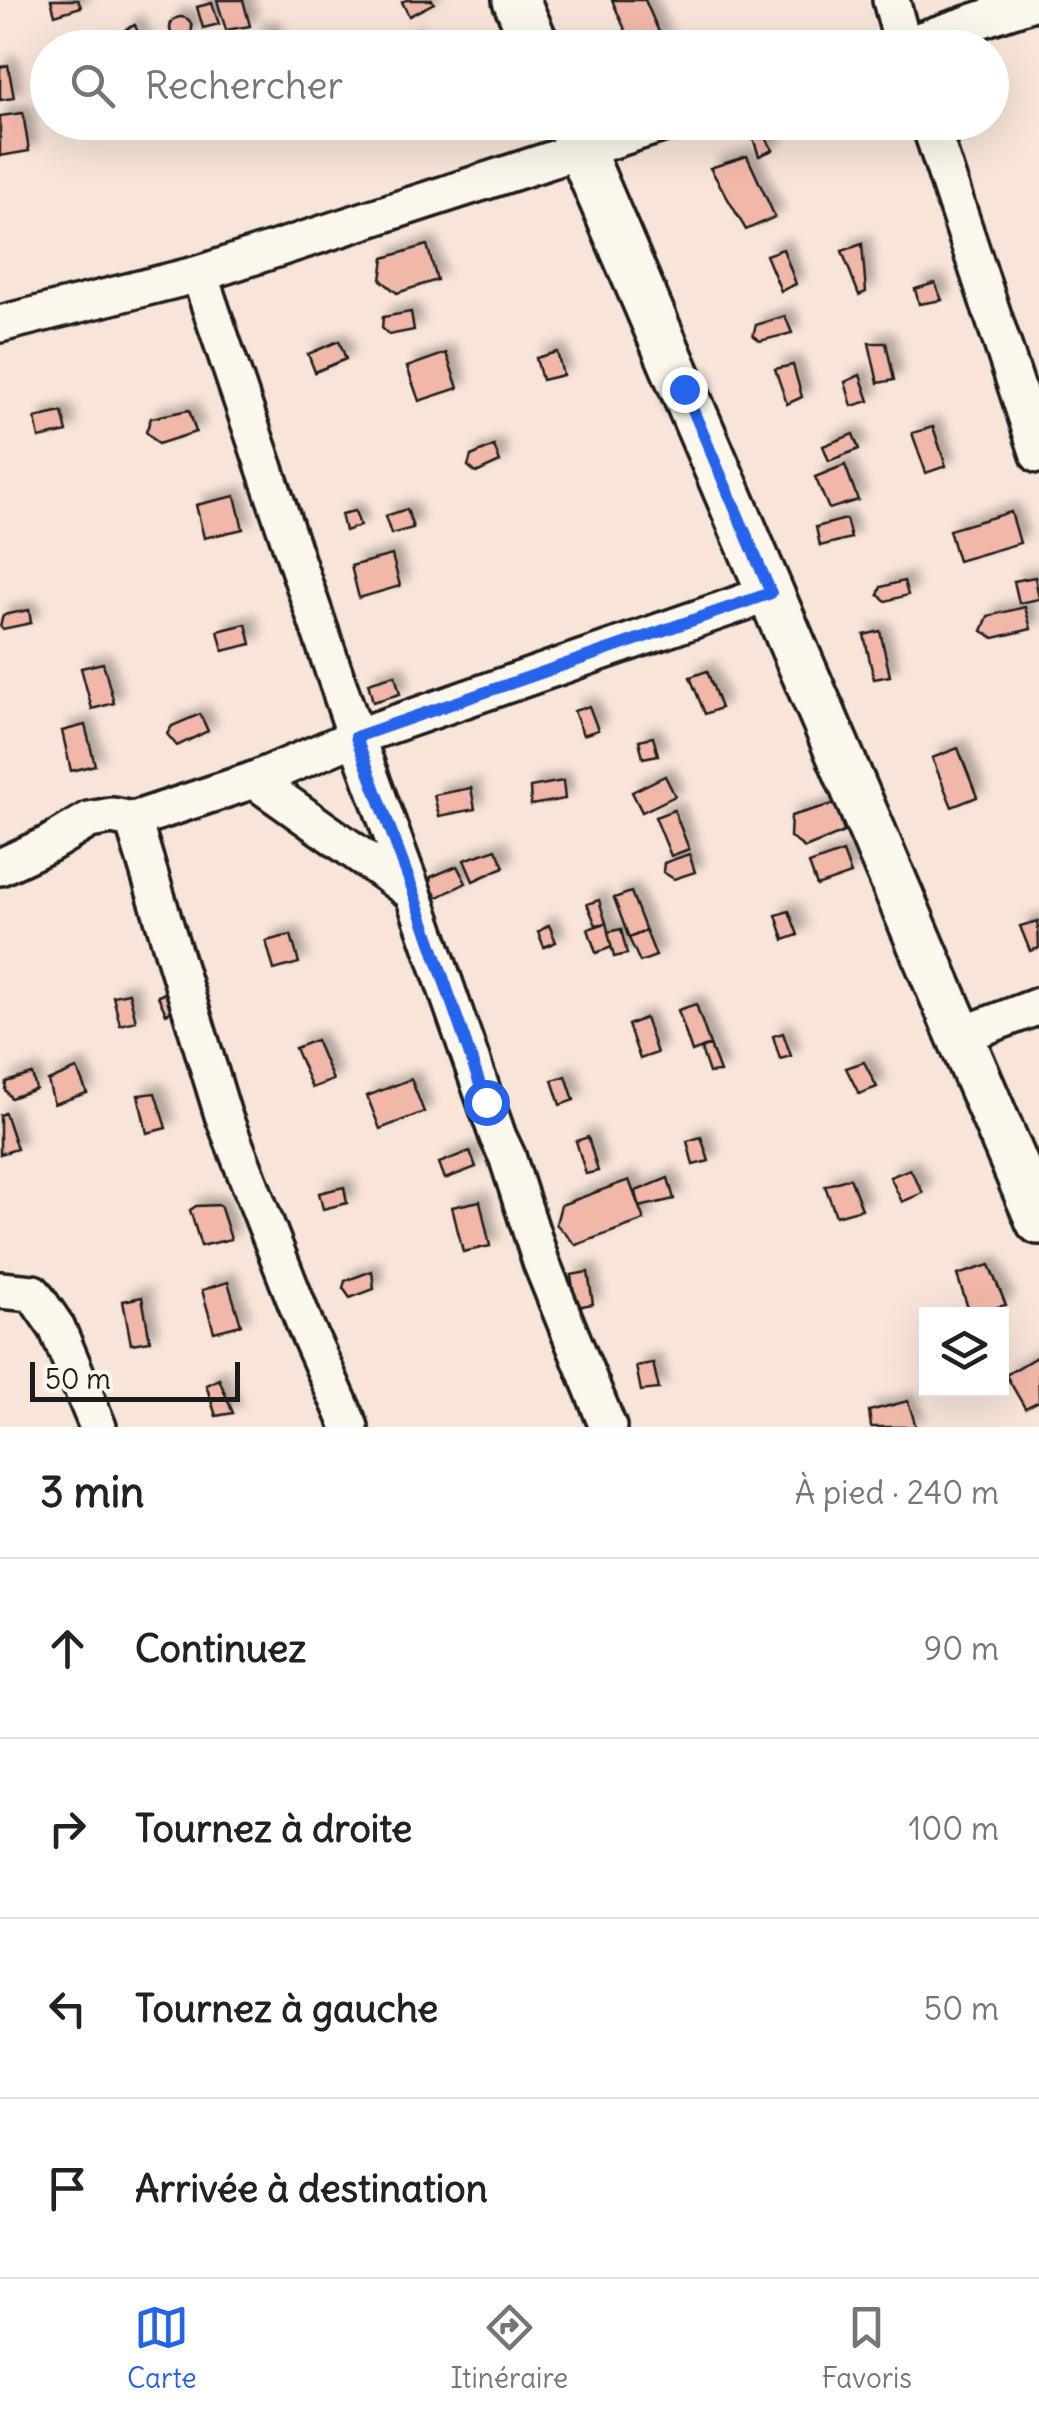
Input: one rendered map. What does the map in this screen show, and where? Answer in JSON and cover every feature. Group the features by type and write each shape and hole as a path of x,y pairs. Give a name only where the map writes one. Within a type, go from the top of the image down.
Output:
{"main road":[{"path":"516,0 528,30"},
{"path":"578,140 1039,1220"}],"street":[{"path":"891,0 898,30"},
{"path":"952,30 1039,0"},
{"path":"0,324 199,274 565,140"},
{"path":"935,140 1039,455"},
{"path":"199,274 356,737 507,1156 541,1262 608,1427"},
{"path":"0,867 89,820 112,816 133,820 254,780 356,737 771,593"},
{"path":"254,780 414,893"},
{"path":"133,820 223,1114 304,1325 350,1427"},
{"path":"959,1036 1039,1006"},
{"path":"0,1290 33,1293 57,1328 98,1427"}],"building":[{"path":"51,0 78,0 81,7 55,15"},
{"path":"217,0 243,0 250,26 226,30"},
{"path":"612,0 645,0 658,30 625,30"},
{"path":"402,2 434,3 409,16"},
{"path":"212,3 219,24 203,28 197,7"},
{"path":"181,17 191,24 192,30 170,28 173,20"},
{"path":"8,65 14,98 0,100 0,67"},
{"path":"23,113 29,151 0,156 0,116"},
{"path":"754,140 767,140 773,150 759,156"},
{"path":"747,156 775,217 746,230 710,168"},
{"path":"862,244 866,292 859,295 842,251"},
{"path":"427,245 437,280 397,293 381,280 384,258"},
{"path":"783,249 796,284 781,291 766,255"},
{"path":"935,283 942,300 919,304 915,289"},
{"path":"411,312 414,330 389,335 382,328 383,317"},
{"path":"785,316 792,333 760,341 753,335 756,325"},
{"path":"339,341 346,359 315,372 308,354"},
{"path":"869,343 886,343 894,380 878,383"},
{"path":"557,352 563,375 542,380 536,358"},
{"path":"446,353 458,388 419,401 407,367"},
{"path":"793,365 802,397 787,404 775,369"},
{"path":"860,375 869,401 852,406 845,382"},
{"path":"189,410 196,432 158,444 146,432 151,418"},
{"path":"62,412 67,432 39,438 35,418"},
{"path":"933,427 946,466 926,473 912,433"},
{"path":"853,434 859,449 829,461 823,446"},
{"path":"494,446 500,462 476,473 468,466 471,456"},
{"path":"845,465 858,500 829,509 815,477"},
{"path":"235,496 243,529 204,538 196,505"},
{"path":"407,509 413,528 391,534 385,516"},
{"path":"355,511 360,526 345,531 341,514"},
{"path":"1011,512 1020,543 958,561 949,530"},
{"path":"846,519 851,538 820,546 816,527"},
{"path":"392,555 400,586 359,598 351,566"},
{"path":"1035,577 1039,599 1019,603 1014,581"},
{"path":"904,581 908,595 886,601 878,595 881,587"},
{"path":"1025,607 1031,629 994,638 982,631 988,616"},
{"path":"29,610 31,623 3,629 0,626 3,615"},
{"path":"246,624 251,644 223,651 218,631"},
{"path":"880,631 890,676 874,679 864,635"},
{"path":"103,663 114,703 92,709 81,668"},
{"path":"707,671 721,708 705,714 690,677"},
{"path":"395,675 400,694 373,702 368,683"},
{"path":"589,706 598,730 583,735 574,711"},
{"path":"200,714 208,731 177,746 167,734 172,726"},
{"path":"85,725 95,765 71,771 62,731"},
{"path":"653,737 658,755 643,758 639,740"},
{"path":"958,748 977,797 952,807 932,758"},
{"path":"665,776 675,796 642,812 632,792"},
{"path":"563,781 565,799 531,805 530,787"},
{"path":"471,788 475,809 439,816 434,795"},
{"path":"836,803 844,832 805,848 790,837 791,816"},
{"path":"674,810 689,849 671,856 655,817"},
{"path":"496,849 504,867 473,881 464,860"},
{"path":"843,852 851,874 817,886 809,864"},
{"path":"689,854 695,872 674,879 663,872 664,863"},
{"path":"457,866 466,883 438,897 429,887 431,877"},
{"path":"631,892 646,931 629,938 614,898"},
{"path":"599,900 606,923 596,925 587,904"},
{"path":"789,911 798,935 784,940 776,915"},
{"path":"1038,921 1039,948 1030,951 1020,926"},
{"path":"606,923 612,947 596,953 588,929"},
{"path":"549,925 556,942 544,947 538,932"},
{"path":"621,929 627,954 614,957 608,932"},
{"path":"646,931 656,956 640,962 629,938"},
{"path":"291,935 299,963 274,970 266,941"},
{"path":"175,989 183,1007 166,1014 158,996"},
{"path":"129,993 136,1021 120,1025 113,996"},
{"path":"696,1004 710,1045 692,1052 678,1010"},
{"path":"645,1018 657,1053 640,1059 628,1025"},
{"path":"783,1033 791,1056 780,1059 773,1036"},
{"path":"316,1040 333,1080 312,1088 295,1048"},
{"path":"710,1045 720,1072 709,1073 701,1049"},
{"path":"864,1062 877,1087 859,1094 846,1068"},
{"path":"77,1069 87,1093 54,1104 48,1081"},
{"path":"32,1074 36,1089 11,1098 5,1090 6,1082"},
{"path":"566,1076 574,1100 560,1105 552,1080"},
{"path":"411,1079 424,1112 380,1129 367,1096"},
{"path":"155,1093 166,1128 147,1133 138,1095"},
{"path":"5,1113 17,1149 0,1154 0,1115"},
{"path":"588,1137 598,1171 586,1174 576,1141"},
{"path":"701,1137 709,1161 693,1165 687,1141"},
{"path":"470,1151 476,1167 445,1179 439,1163"},
{"path":"910,1169 923,1193 902,1202 890,1177"},
{"path":"668,1178 674,1199 639,1207 636,1191"},
{"path":"850,1178 862,1209 836,1216 825,1186"},
{"path":"629,1180 644,1220 576,1245 556,1224 561,1205"},
{"path":"344,1187 347,1203 323,1209 319,1193"},
{"path":"480,1201 490,1246 463,1252 452,1207"},
{"path":"220,1205 231,1239 201,1246 190,1210"},
{"path":"989,1265 1006,1305 968,1307 957,1275"},
{"path":"372,1271 374,1289 350,1298 343,1288 345,1281"},
{"path":"588,1272 593,1304 576,1307 571,1275"},
{"path":"228,1282 241,1325 214,1332 202,1290"},
{"path":"142,1297 150,1341 131,1344 123,1301"},
{"path":"1038,1356 1039,1401 1025,1408 1009,1373"},
{"path":"653,1363 659,1389 641,1391 636,1366"},
{"path":"219,1379 233,1413 216,1416 206,1385"},
{"path":"908,1401 916,1427 871,1427 869,1411"}],"route":[{"path":"486,1102 356,737 771,593 684,389"}]}
